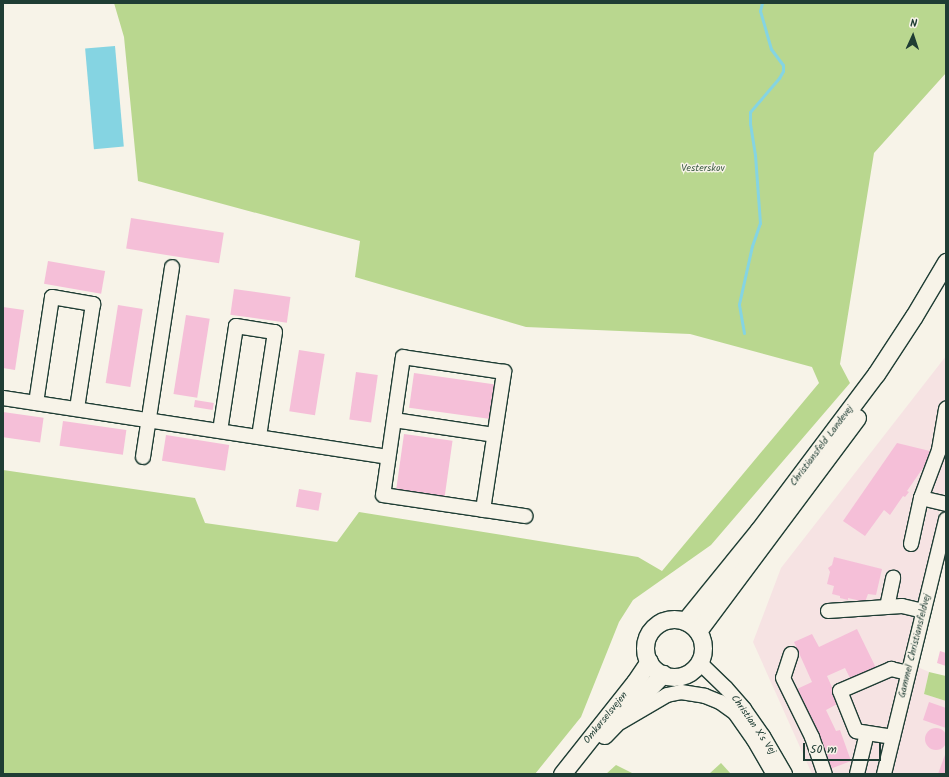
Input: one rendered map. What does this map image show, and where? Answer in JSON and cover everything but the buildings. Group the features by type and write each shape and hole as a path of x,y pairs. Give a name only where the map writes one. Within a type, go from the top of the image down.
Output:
{"main road":[{"name":"Christiansfeld Landevej","path":"691,626 754,536 876,374 914,316 946,262"},
{"name":"Christiansfeld Landevej","path":"691,626 857,419 913,338 946,284"},
{"path":"668,620 691,626 703,646 699,662 686,674 675,676 663,674 649,661 646,644 653,628 668,620"},
{"name":"Omkørselsvejen","path":"562,774 635,682 649,661"},
{"name":"Omkørselsvejen","path":"566,774 663,674"}],"street":[{"path":"143,457 172,267"},
{"path":"36,403 52,297 93,304 77,409"},
{"path":"220,431 236,326 244,327 275,332 259,437"},
{"path":"483,510 504,372 404,357 383,495 483,510 525,516"},
{"path":"3,398 388,457"},
{"path":"911,544 921,498 939,450 946,409"},
{"path":"394,420 494,435"},
{"path":"921,498 946,504"},
{"name":"Gammel Christiansfeldvej","path":"884,774 946,519"},
{"path":"887,607 893,578"},
{"path":"828,611 902,606 923,612"},
{"path":"790,654 783,678 812,737 825,774"},
{"name":"Christian X's Vej","path":"699,662 726,688 744,709 763,736 785,774"},
{"path":"893,737 856,731 840,692 891,669 908,673"},
{"path":"611,728 666,695 681,692 705,696 720,702 735,713 754,740 774,774"},
{"path":"857,774 867,733"}],"shaded area":[{"path":"946,356 946,486 904,661 929,672 924,694 946,701 946,774 812,774 753,642 781,568"}],"green space":[{"name":"Vesterskov","path":"114,3 946,3 946,73 874,153 840,364 850,383 711,545 633,600 619,622 581,717 535,774 3,774 3,470 195,498 205,523 337,542 359,512 638,557 662,571 819,383 812,367 690,334 526,327 355,277 360,241 138,181 124,37"},
{"path":"929,672 946,676 946,701 924,694"},
{"path":"721,763 731,774 709,774"},
{"path":"616,765 634,774 606,774"}],"water":[{"path":"115,46 124,147 94,149 85,49"}],"waterway":[{"path":"744,333 739,304 752,246 760,223 750,112 779,78 783,71 783,65 771,49 760,11 762,3"}]}
